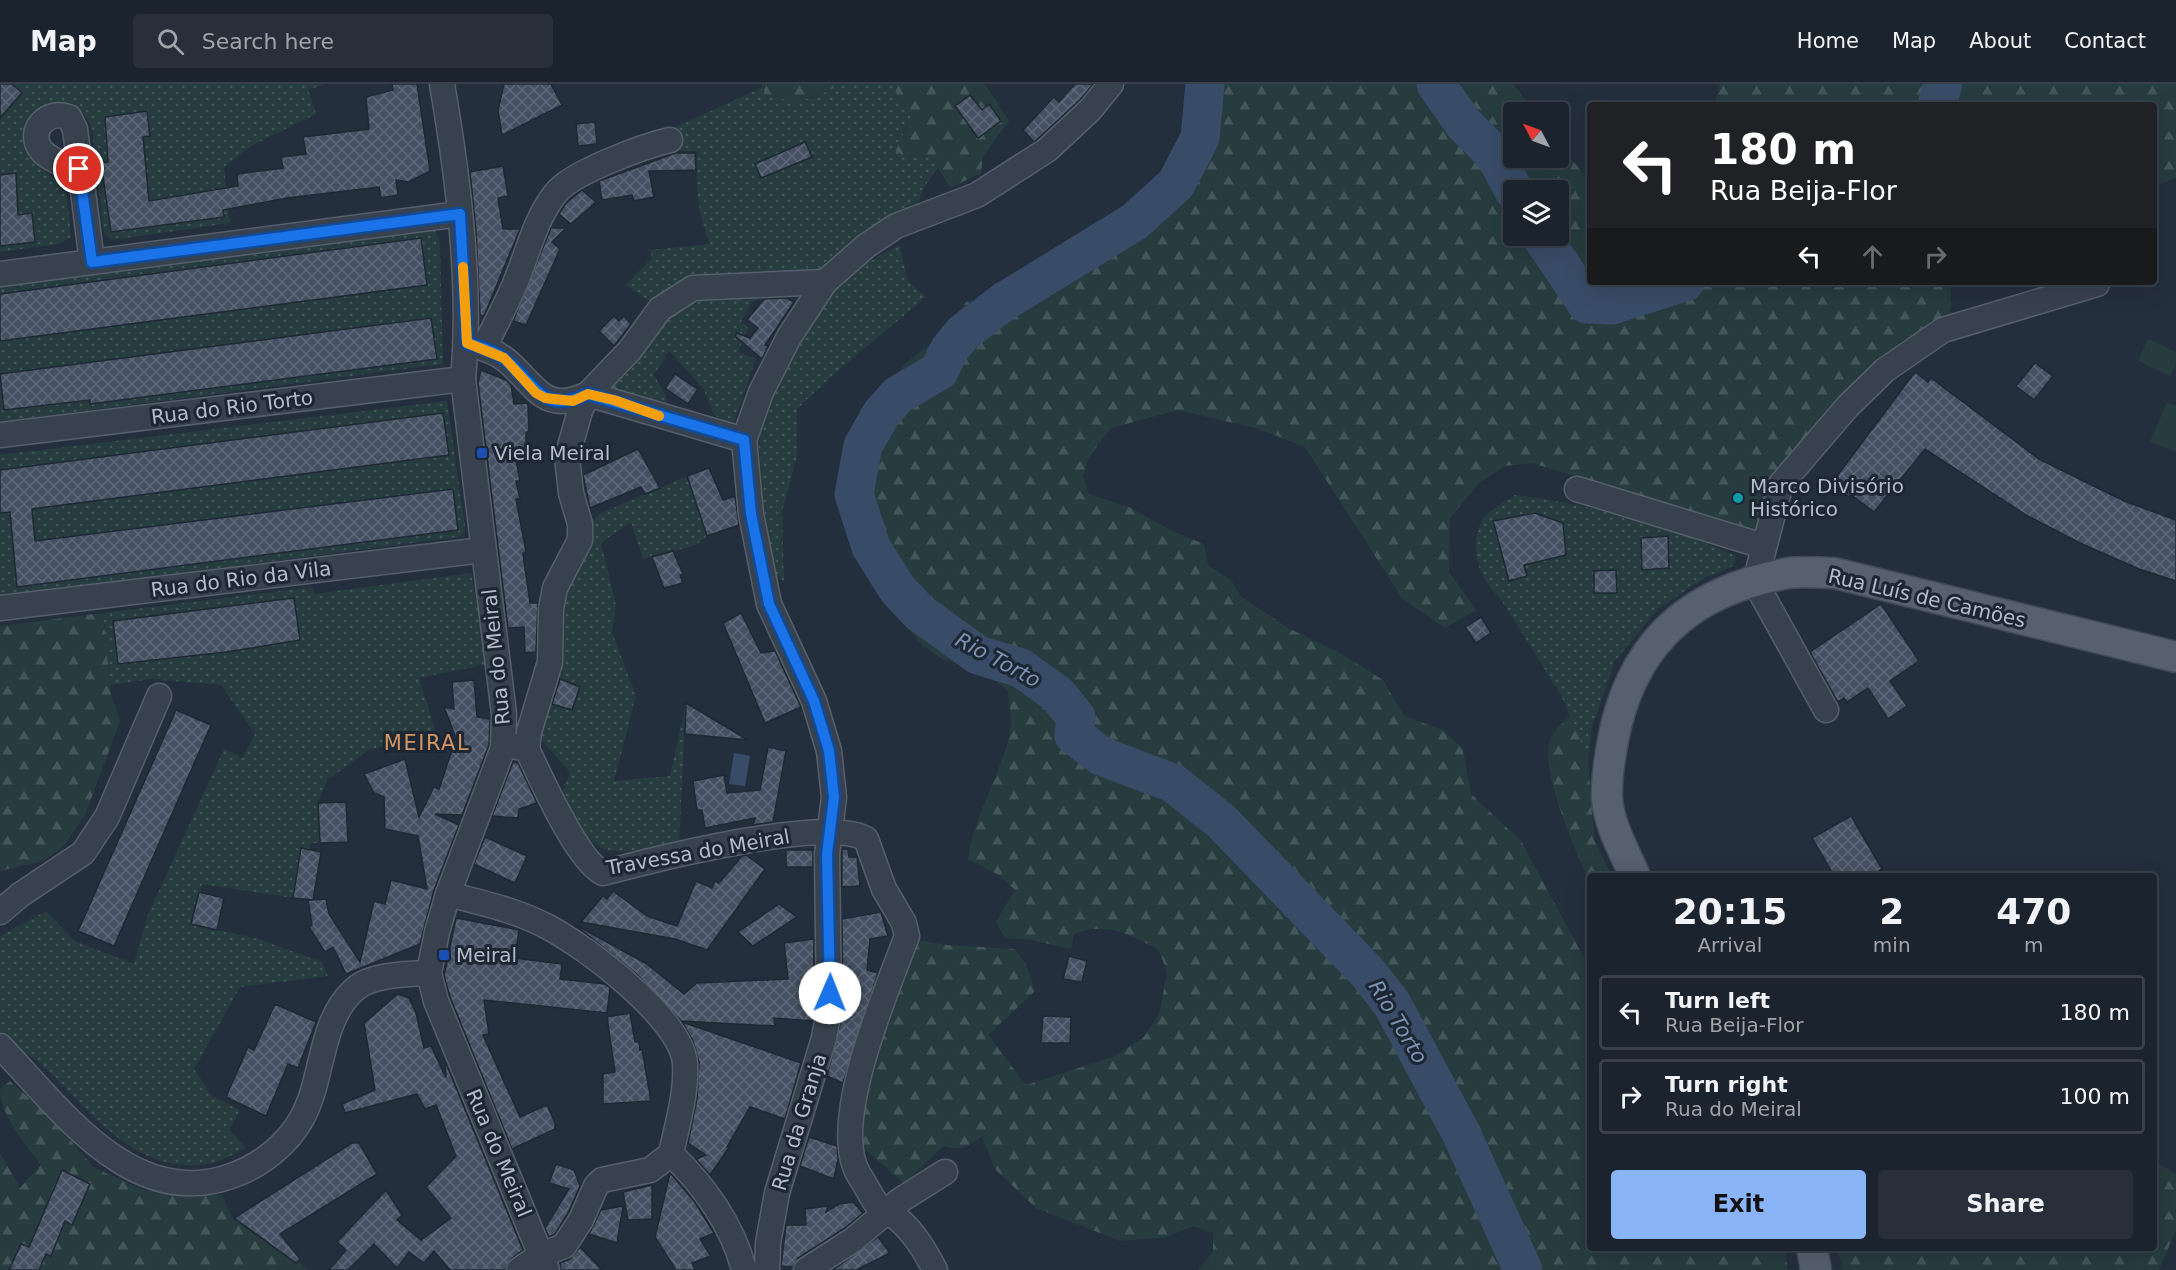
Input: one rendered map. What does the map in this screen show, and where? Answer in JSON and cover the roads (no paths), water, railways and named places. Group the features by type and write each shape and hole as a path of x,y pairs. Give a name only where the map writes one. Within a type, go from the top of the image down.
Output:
{"main road":[{"name":"Rua Luís de Camões","path":"1634,873 1614,827 1607,800 1611,750 1623,696 1643,656 1668,630 1689,612 1727,590 1791,573 1834,573 2176,657"},
{"path":"1813,1251 1816,1270"}],"street":[{"name":"Rua do Meiral","path":"442,84 476,346 463,379 504,714 516,746 448,894 429,972 436,1002 544,1263"},
{"name":"Rua da Granja","path":"767,1270 768,1243 777,1193 824,1038 829,1010 827,854 834,797 829,751 814,701 769,604 751,514 744,440 761,392 789,337 825,282 866,246 896,226 978,195 1047,150 1090,110 1111,84"},
{"path":"670,141 649,145 599,167 555,193 539,221 514,285 476,346 504,358 536,393 545,398 573,401 588,394 744,440"},
{"path":"79,169 92,262"},
{"path":"0,274 460,214"},
{"path":"516,746 529,732 550,662 551,609 555,588 580,540 580,524 571,493 567,457 580,411 588,394 630,350 660,309 693,288 825,282"},
{"path":"1826,710 1755,582 1781,484 1848,406 1885,370 1943,330 2094,285"},
{"name":"Rua do Rio Torto","path":"0,435 463,379"},
{"path":"1577,489 1763,546"},
{"name":"Rua do Rio da Vila","path":"0,608 483,550"},
{"path":"0,912 10,892 83,853 107,817 159,696"},
{"name":"Travessa do Meiral","path":"516,746 574,839 593,865 603,873 676,854 830,831"},
{"path":"830,831 856,833 866,839 884,889 904,923 907,936 857,1079 849,1121 857,1171 884,1213 896,1217 924,1248 934,1270"},
{"path":"448,894 503,908 549,928 604,965 651,1007 672,1034 685,1061 684,1084 671,1154 650,1170 602,1180 596,1186 581,1220 564,1246 544,1263 519,1270"},
{"path":"0,1046 87,1137 110,1156 141,1173 183,1183 218,1181 250,1169 280,1146 302,1119 314,1090 336,1016 356,988 390,975 429,972"},
{"path":"671,1154 694,1176 721,1217 739,1251 744,1270"},
{"path":"807,1270 853,1240 884,1213 945,1172"}],"water":[{"path":"734,753 750,756 745,786 729,784"}],"waterway":[{"name":"Rio Torto","path":"1205,84 1200,138 1176,184 1134,222 1005,301 963,333 949,350 939,371 898,395 881,414 863,446 854,494 871,547 898,590 920,613 978,655 1021,668 1057,694 1076,717 1074,735 1101,756 1173,783 1221,821 1368,973 1392,1004 1462,1135 1523,1270"},
{"name":"Rio Torto","path":"1436,84 1463,123 1495,155 1508,180"},
{"name":"Rio Torto","path":"1938,102 1943,84"},
{"name":"Rio Torto","path":"1548,246 1587,304 1612,305 1675,285"}],"place":[{"name":"Viela Meiral","path":"482,453"},
{"name":"Marco Divisório Histórico","path":"1738,498"},
{"name":"Meiral","path":"444,955"}],"district":[{"name":"MEIRAL","path":"427,743"}]}
